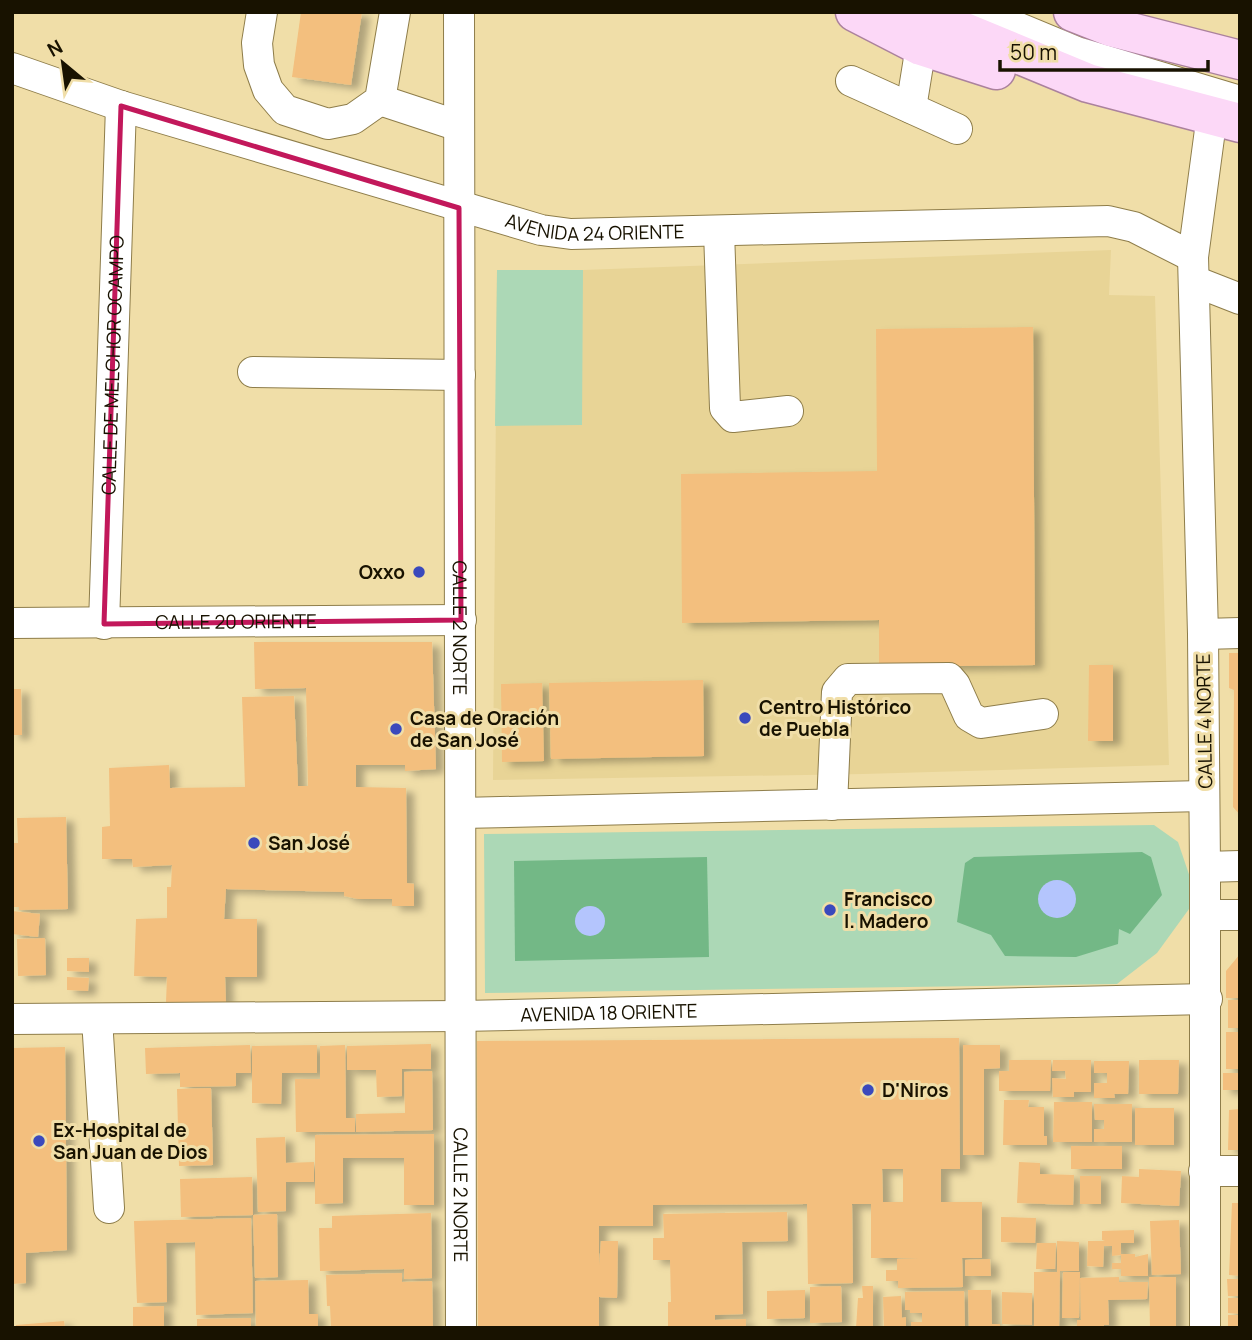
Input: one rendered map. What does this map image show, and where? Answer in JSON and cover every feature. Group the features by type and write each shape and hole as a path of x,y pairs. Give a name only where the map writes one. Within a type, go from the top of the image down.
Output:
{"main road":[{"path":"855,12 919,29 1088,83 1231,113"},
{"path":"1073,12 1104,17 1240,60"}],"street":[{"path":"262,12 257,43 259,65 268,90 285,110 328,124 353,120 380,100 395,12"},
{"name":"CALLE 2 NORTE","path":"459,12 461,1328"},
{"path":"980,12 1231,113"},
{"path":"1032,12 1143,58 1240,86"},
{"path":"911,108 919,29"},
{"name":"AVENIDA 24 ORIENTE","path":"12,68 121,106 459,208 541,230 570,234 1108,221 1134,227 1240,299"},
{"path":"851,81 957,129"},
{"path":"380,100 459,126"},
{"name":"CALLE DE MELCHOR OCAMPO","path":"104,624 121,106"},
{"name":"CALLE 4 NORTE","path":"1205,1328 1207,999 1203,634 1193,269 1231,113"},
{"path":"719,231 726,408 733,417 789,411"},
{"path":"253,372 460,375"},
{"name":"CALLE 20 ORIENTE","path":"12,623 461,620"},
{"path":"1203,634 1240,633"},
{"path":"832,804 837,692 848,678 948,678 955,685 969,716 981,723 1043,715"},
{"path":"461,813 1204,796"},
{"path":"1205,867 1240,866"},
{"path":"1206,915 1240,915"},
{"name":"AVENIDA 18 ORIENTE","path":"12,1019 461,1016 1207,999"},
{"path":"97,1019 109,1209"},
{"path":"1205,1171 1240,1171"}],"highlighted area":[{"path":"121,106 459,208 461,620 104,624"}],"shaded area":[{"path":"1111,250 1109,295 1155,296 1169,765 863,774 493,780 497,270 583,270"}],"green space":[{"path":"497,270 583,270 582,425 495,426"},
{"path":"1154,825 1178,842 1197,898 1157,953 1117,984 485,993 484,834"},
{"path":"1142,852 1151,857 1162,895 1130,934 1119,929 1118,944 1076,957 1005,956 991,935 957,922 965,863 974,857"},
{"path":"707,857 709,957 515,961 514,861"}],"water":[{"path":"1057,880 1070,886 1076,899 1070,912 1057,918 1044,912 1038,899 1044,886"},
{"path":"590,906 601,910 605,921 601,932 590,936 579,932 575,921 579,910"}],"building":[{"path":"301,12 362,12 351,85 292,77"},
{"path":"1033,327 1035,665 879,667 879,620 682,623 681,474 877,471 876,329"},
{"name":"San José","path":"254,642 432,642 436,769 405,771 405,765 356,765 356,787 406,788 407,883 414,884 414,906 392,906 392,899 358,899 344,896 344,892 226,889 224,919 257,919 257,977 225,977 226,1003 166,1002 167,977 134,976 136,919 167,918 167,887 171,887 172,865 133,867 132,859 102,859 102,827 110,826 109,768 169,765 170,788 245,787 242,697 294,696 298,786 308,786 306,688 255,689"},
{"path":"1229,653 1240,653 1240,815 1233,807 1234,690 1229,688"},
{"path":"1089,665 1113,665 1113,741 1088,741"},
{"path":"703,680 704,756 551,759 549,683"},
{"path":"542,683 544,761 502,762 501,684"},
{"path":"12,689 21,689 22,735 12,735"},
{"path":"66,817 68,909 19,910 19,907 12,907 12,843 18,843 17,818"},
{"path":"12,911 40,914 38,937 12,934"},
{"path":"45,938 46,975 18,976 17,939"},
{"path":"1240,954 1240,998 1226,998 1226,971"},
{"path":"67,958 89,958 89,972 67,971"},
{"path":"67,977 89,978 88,991 67,990"},
{"path":"1228,1000 1240,1000 1240,1028 1228,1028"},
{"path":"1226,1032 1240,1032 1240,1069 1226,1069"},
{"path":"959,1038 960,1169 941,1169 941,1202 982,1202 982,1258 962,1258 963,1287 898,1288 898,1281 886,1281 886,1270 897,1270 897,1259 919,1258 871,1258 871,1204 852,1204 853,1283 808,1284 807,1204 653,1205 653,1226 599,1226 599,1265 601,1241 618,1241 617,1298 599,1297 599,1328 478,1328 477,1041","holes":["882,1169 903,1169 903,1202 883,1202"]},
{"path":"431,1044 431,1069 402,1069 402,1096 377,1097 376,1070 347,1070 347,1046"},
{"path":"250,1045 251,1073 236,1073 236,1086 180,1087 180,1073 146,1074 145,1048"},
{"path":"317,1045 317,1073 282,1073 281,1104 252,1103 252,1046"},
{"path":"345,1045 346,1118 355,1118 355,1132 296,1132 295,1079 320,1079 320,1046"},
{"path":"963,1045 1000,1045 1000,1068 984,1069 984,1155 963,1155"},
{"name":"Ex-Hospital de San Juan de Dios","path":"65,1047 67,1250 26,1253 26,1283 12,1284 12,1048"},
{"path":"1009,1060 1051,1060 1050,1091 999,1091 999,1071 1009,1071"},
{"path":"1053,1060 1091,1060 1091,1092 1074,1092 1074,1097 1053,1097 1052,1078 1066,1079 1065,1071 1052,1071"},
{"path":"1139,1060 1179,1060 1178,1094 1139,1094"},
{"path":"1094,1061 1129,1061 1128,1094 1114,1094 1115,1098 1094,1098 1094,1083 1107,1083 1107,1073 1094,1073"},
{"path":"432,1071 433,1130 356,1132 356,1114 405,1113 404,1072"},
{"path":"1223,1073 1240,1073 1240,1090 1223,1090"},
{"path":"211,1088 213,1165 179,1166 177,1089"},
{"path":"1004,1100 1029,1100 1028,1107 1044,1107 1044,1136 1047,1136 1047,1145 1003,1145"},
{"path":"1054,1102 1092,1102 1092,1142 1053,1142"},
{"path":"1094,1104 1132,1104 1132,1142 1094,1142 1094,1129 1104,1129 1104,1120 1095,1120"},
{"path":"1135,1108 1174,1108 1174,1145 1135,1145"},
{"path":"1240,1109 1240,1150 1228,1150 1229,1110"},
{"path":"434,1134 434,1205 404,1205 404,1158 343,1158 343,1203 315,1204 315,1135"},
{"path":"285,1137 286,1163 314,1162 314,1182 286,1182 286,1211 258,1212 256,1138"},
{"path":"1071,1146 1122,1146 1122,1169 1071,1169"},
{"path":"1019,1162 1040,1163 1040,1174 1074,1175 1073,1205 1017,1203"},
{"path":"1139,1169 1181,1171 1179,1206 1121,1203 1122,1176 1139,1177"},
{"path":"1080,1176 1101,1176 1101,1204 1080,1204"},
{"path":"252,1177 253,1215 181,1217 180,1179"},
{"path":"1232,1203 1240,1203 1240,1276 1229,1275"},
{"path":"787,1212 788,1241 742,1242 743,1314 715,1315 715,1320 746,1319 746,1328 668,1328 668,1302 671,1302 670,1260 653,1260 653,1238 664,1238 663,1214"},
{"path":"431,1213 432,1278 404,1279 404,1269 320,1271 319,1228 332,1228 332,1216"},
{"path":"277,1214 278,1277 255,1278 253,1215"},
{"path":"1001,1217 1036,1218 1035,1243 1001,1242"},
{"path":"251,1218 253,1313 196,1315 195,1242 166,1243 167,1302 137,1303 134,1221"},
{"path":"1179,1220 1181,1274 1152,1275 1150,1221"},
{"path":"1134,1230 1134,1243 1121,1243 1121,1255 1112,1256 1112,1246 1104,1246 1103,1267 1087,1266 1088,1241 1105,1241 1102,1240 1102,1231"},
{"path":"1057,1241 1079,1242 1079,1271 1060,1271 1059,1327 1034,1327 1034,1272 1057,1272"},
{"path":"1037,1243 1056,1243 1055,1269 1036,1269"},
{"path":"1121,1254 1135,1254 1135,1257 1148,1254 1148,1276 1121,1276 1121,1269 1112,1269 1112,1263 1121,1263"},
{"path":"990,1259 991,1276 965,1276 965,1260"},
{"path":"1063,1272 1080,1272 1079,1318 1062,1318"},
{"path":"402,1273 402,1282 432,1281 433,1328 331,1328 326,1275"},
{"path":"1119,1277 1119,1282 1148,1282 1147,1299 1108,1300 1109,1325 1104,1325 1104,1328 1077,1328 1077,1320 1081,1320 1080,1278"},
{"path":"1149,1277 1176,1277 1176,1328 1150,1328"},
{"path":"1227,1279 1240,1279 1240,1296 1228,1296"},
{"path":"308,1280 309,1314 318,1314 318,1328 256,1328 255,1281"},
{"path":"841,1286 842,1322 810,1323 810,1287"},
{"path":"862,1286 873,1286 873,1328 856,1328 858,1298 863,1298"},
{"path":"805,1290 805,1318 767,1319 767,1291"},
{"path":"968,1290 991,1290 992,1324 1000,1324 1000,1328 969,1328"},
{"path":"964,1291 965,1328 911,1328 911,1322 922,1322 922,1313 905,1310 905,1292"},
{"path":"1002,1292 1032,1293 1032,1325 1002,1324"},
{"path":"901,1296 902,1318 906,1317 906,1328 884,1328 883,1297"},
{"path":"1228,1298 1240,1298 1240,1314 1228,1313"},
{"path":"164,1306 164,1328 133,1328 133,1307"},
{"path":"1228,1315 1240,1315 1240,1328 1228,1328"},
{"path":"251,1318 251,1328 197,1328 197,1319"},
{"path":"64,1321 65,1328 16,1328 16,1325"}],"place":[{"name":"Oxxo","path":"419,572"},
{"name":"Centro Histórico de Puebla","path":"745,718"},
{"name":"Casa de Oración de San José","path":"396,729"},
{"name":"San José","path":"254,843"},
{"name":"Francisco I. Madero","path":"830,910"},
{"name":"D'Niros","path":"868,1090"},
{"name":"Ex-Hospital de San Juan de Dios","path":"39,1141"}]}
